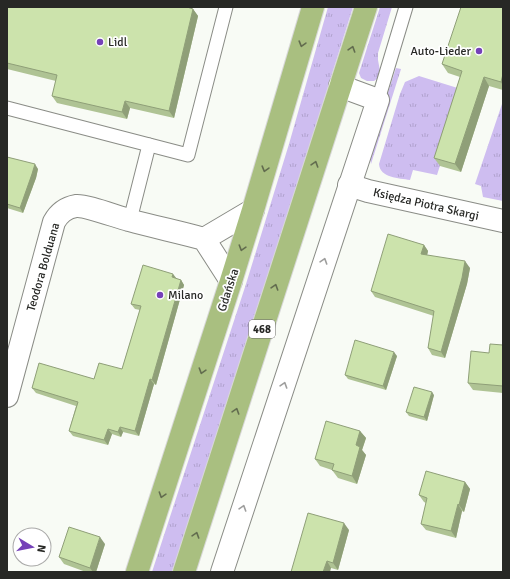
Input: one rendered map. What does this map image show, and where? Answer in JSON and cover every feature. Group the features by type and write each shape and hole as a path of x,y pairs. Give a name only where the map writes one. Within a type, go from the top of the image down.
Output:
{"main road":[{"name":"Gdańska","path":"137,572 231,281 313,7"},
{"name":"468","path":"184,572 366,7"}],"street":[{"path":"222,572 378,100 340,86"},
{"name":"Księdza Piotra Skargi","path":"349,185 368,191 503,221"},
{"name":"Teodora Bolduana","path":"7,396 54,222 59,214 76,206 204,239"},
{"path":"231,281 204,239 253,210"}],"lane":[{"path":"7,108 188,155 226,7"},
{"path":"378,100 406,7"},
{"path":"130,220 149,145"}],"green space":[{"path":"328,7 353,7 261,301 172,572 152,572 246,284 289,144"},
{"path":"380,7 392,7 378,53 380,71 378,78 374,81 367,81 361,78 359,73"},
{"path":"396,68 401,69 371,164 370,147"},
{"path":"419,76 464,90 437,175 413,170 410,180 396,178 386,175 380,169 379,164 405,82"},
{"path":"503,101 503,201 483,197 481,186 475,184"}],"building":[{"name":"Lidl","path":"7,7 187,7 193,9 169,111 125,101 122,112 52,96 57,75 7,63"},
{"path":"461,7 503,7 503,74 501,82 484,77 455,164 434,158 462,71 442,64"},
{"path":"7,157 35,164 20,208 7,204"},
{"path":"388,234 424,245 421,254 465,261 462,278 441,352 428,348 434,311 371,291"},
{"path":"143,265 173,274 172,277 181,280 152,380 150,379 135,431 120,427 118,432 108,429 104,440 69,431 78,402 32,388 39,363 94,379 99,363 122,369 141,306 131,304"},
{"path":"355,340 394,352 383,386 345,375"},
{"path":"490,344 503,345 503,386 468,383 471,351 489,353"},
{"path":"414,387 432,392 424,417 406,412"},
{"path":"326,421 360,431 356,445 360,447 352,476 332,470 334,464 315,459"},
{"path":"426,471 465,482 451,531 421,524 427,498 419,495"},
{"path":"308,513 344,523 333,563 327,561 323,572 291,572"},
{"path":"69,527 100,537 90,568 59,557"}],"place":[{"name":"Lidl","path":"100,42"},
{"name":"Auto-Lieder","path":"479,51"},
{"name":"Milano","path":"160,295"}]}
